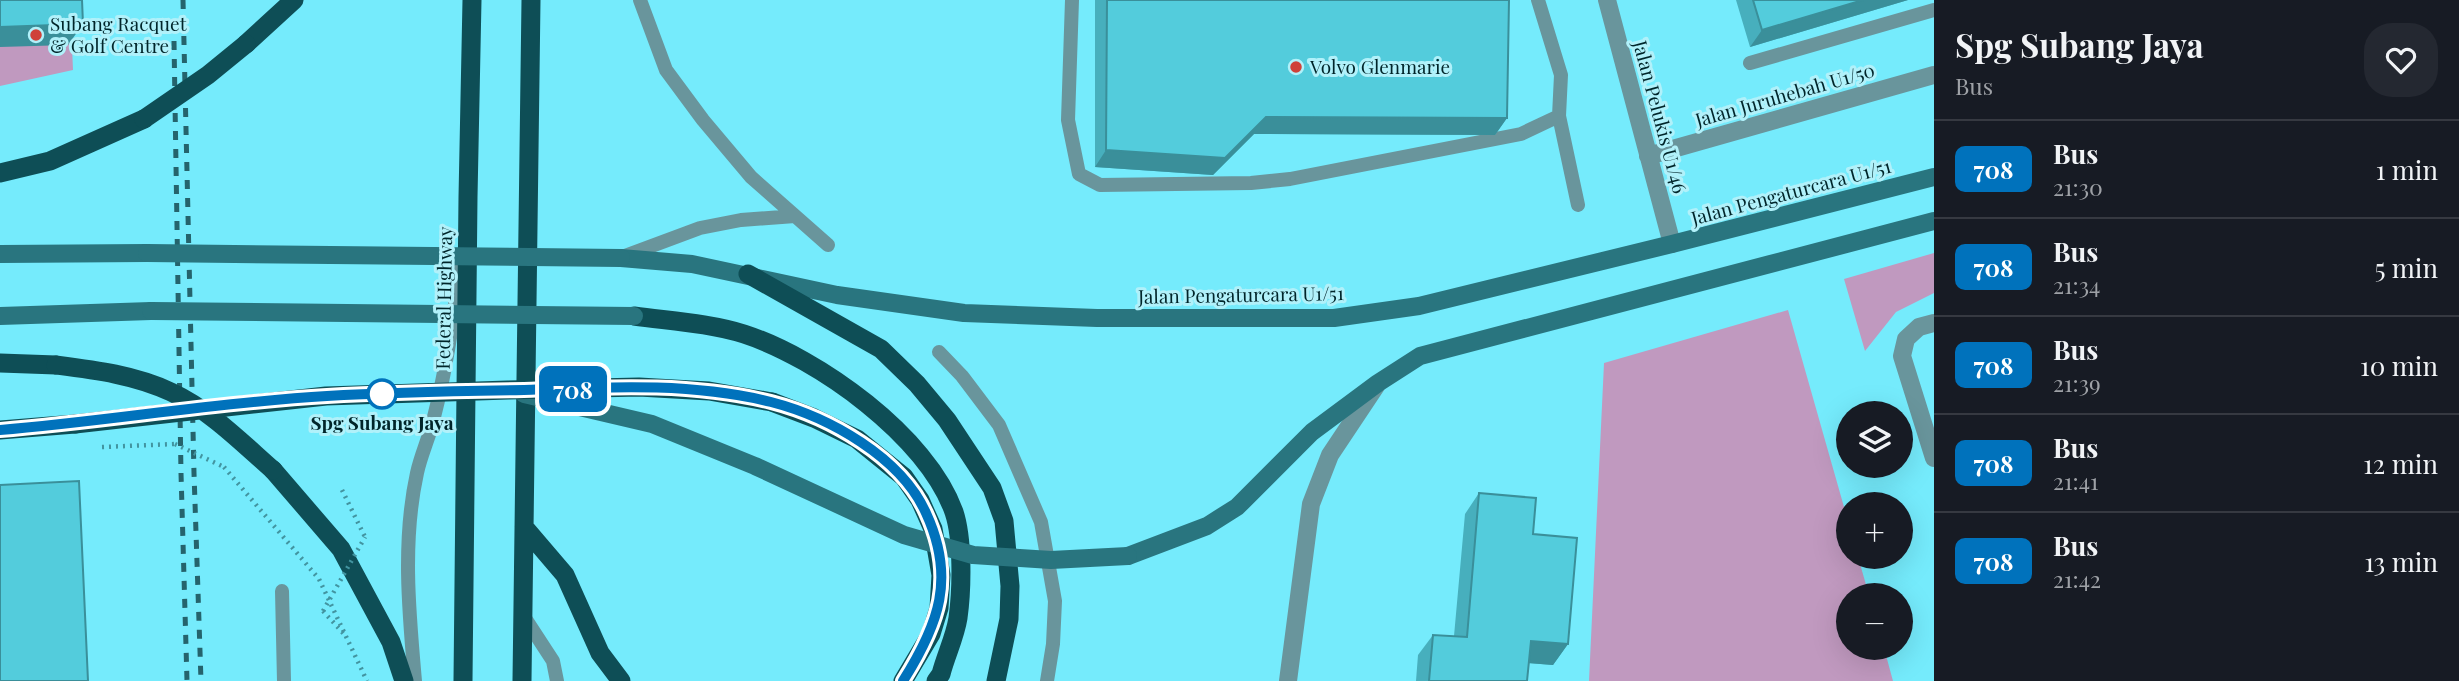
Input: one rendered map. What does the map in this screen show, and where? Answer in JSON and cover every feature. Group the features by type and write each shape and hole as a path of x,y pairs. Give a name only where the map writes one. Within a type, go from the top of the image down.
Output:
{"highway":[{"path":"0,173 50,161 144,119 208,75 295,0"},
{"name":"Federal Highway","path":"463,681 472,0"},
{"path":"522,681 531,0"},
{"path":"748,274 881,349 917,384 947,419 992,488 1004,521 1010,586 1009,619 996,681"},
{"path":"634,316 742,334 768,344 820,372 866,403 894,427 921,459 938,481 954,513 958,541 960,576 957,619 941,674 936,681"},
{"path":"0,363 56,365 123,374 172,392 214,419 273,470 341,549 391,642 404,681"},
{"path":"0,430 326,396 639,387 709,391 772,402 857,439 904,477 920,500 933,529 941,575 939,608 931,634 903,681"},
{"path":"524,527 565,575 600,653 621,681"}],"main road":[{"name":"Jalan Pengaturcara U1/51","path":"0,254 621,258 692,264 837,295 964,313 1097,318 1335,318 1419,306 1934,177"},
{"path":"508,390 652,424 755,466 904,535 973,555 1051,560 1128,556 1207,526 1237,506 1312,432 1420,356 1934,222"},
{"path":"0,316 151,311 634,316"}],"street":[{"name":"Jalan Pelukis U1/46","path":"1607,0 1672,244"},
{"name":"Jalan Juruhebah U1/50","path":"1648,156 1934,75"},
{"path":"1934,323 1919,327 1906,339 1902,356 1934,458"},
{"path":"1288,681 1311,504 1330,455 1378,383"}],"lane":[{"path":"640,0 666,69 703,120 751,177 828,245"},
{"path":"1072,0 1068,120 1079,174 1100,185 1251,183 1290,179 1521,134 1559,116"},
{"path":"1538,0 1560,75 1559,116 1578,205"},
{"path":"1750,64 1934,10"},
{"path":"415,681 409,620 410,522 416,474 434,419 450,347 468,197"},
{"path":"621,258 700,228 741,220 795,216"},
{"path":"939,352 999,425 1041,522 1055,601 1053,644 1046,681"},
{"path":"282,591 284,681"},
{"path":"523,614 553,661 557,681"}],"path":[{"path":"175,443 224,467 320,579 367,681"},
{"path":"342,490 365,537 323,611 349,640"}],"shaded area":[{"name":"Subang Racquet & Golf Centre","path":"0,0 70,0 73,70 0,86"},
{"path":"1934,253 1934,293 1896,312 1865,351 1844,279"},
{"path":"1788,310 1840,492 1836,492 1836,569 1861,569 1866,583 1836,583 1836,660 1887,660 1893,681 1589,681 1604,363"}],"building":[{"path":"0,0 82,0 83,24 0,27"},
{"name":"Volvo Glenmarie","path":"1107,0 1509,0 1507,118 1266,117 1225,158 1106,150"},
{"path":"1753,0 1863,0 1762,30"},
{"path":"79,481 88,681 0,681 0,485"},
{"path":"1479,493 1536,498 1533,534 1577,538 1568,644 1531,641 1527,681 1429,681 1433,635 1467,637"}],"railway":[{"path":"183,0 201,681"},
{"path":"174,41 187,681"}],"bus line":[{"name":"708","path":"0,430 326,396 639,387 709,391 772,402 857,439 904,477 920,500 933,529 941,575 939,608 931,634 903,681"}],"place":[{"name":"Subang Racquet & Golf Centre","path":"36,35"},
{"name":"Volvo Glenmarie","path":"1296,67"},
{"name":"Spg Subang Jaya","path":"382,394"}]}
